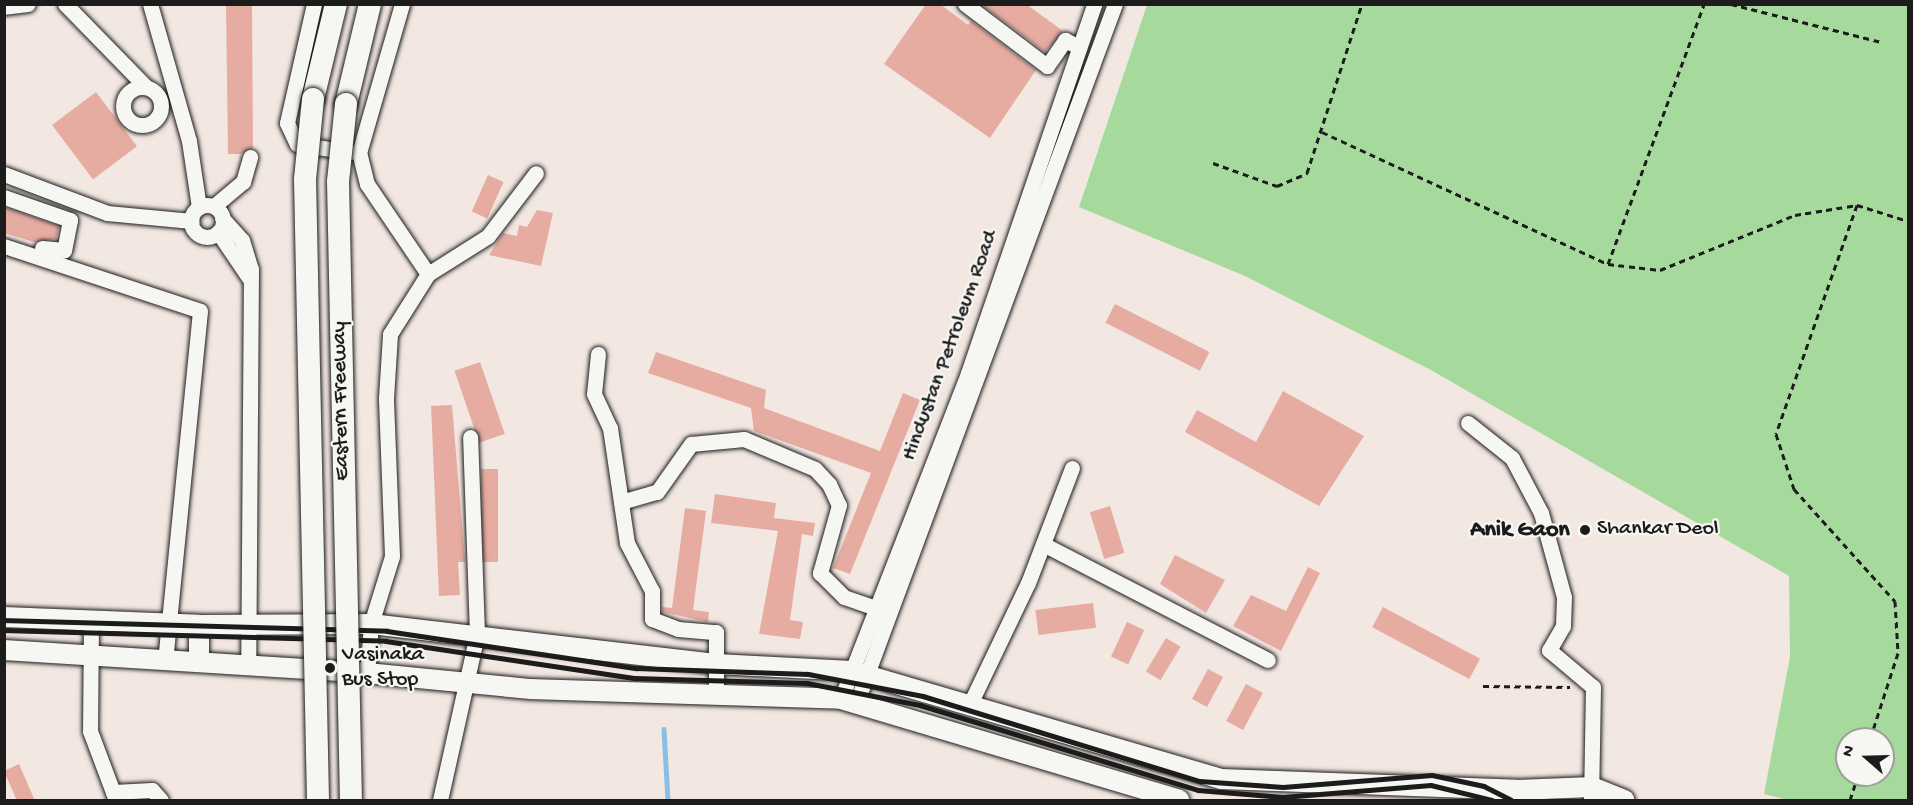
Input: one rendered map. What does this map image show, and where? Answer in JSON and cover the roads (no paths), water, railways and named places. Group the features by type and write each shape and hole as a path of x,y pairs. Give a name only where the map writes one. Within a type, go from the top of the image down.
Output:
{"highway":[{"name":"Eastern Freeway","path":"318,801 305,179 314,99 336,4"},
{"name":"Eastern Freeway","path":"351,801 338,181 346,104 370,4"}],"main road":[{"path":"4,617 248,626 371,624 477,634 716,664 859,673 1221,779 1592,794 1624,801"},
{"path":"199,625 199,662"},
{"path":"4,650 367,673 468,681 531,689 716,693 848,702 1179,801"}],"street":[{"path":"4,7 28,4"},
{"path":"65,4 145,86 189,141"},
{"path":"150,4 209,217 249,278 248,665"},
{"path":"314,4 287,123 291,136 297,144 359,153"},
{"path":"402,4 359,153 367,184 428,274"},
{"path":"964,4 1047,66 1065,40 1079,47"},
{"name":"Hindustan Petroleum Road","path":"848,702 859,673 876,608 968,372 1094,4"},
{"path":"859,673 1115,4"},
{"path":"145,86 124,98 130,121 142,125 154,121 161,104"},
{"path":"4,174 107,213 209,217 243,182 250,157"},
{"path":"367,673 371,624 392,556 386,398 390,334 428,274 488,236 536,173"},
{"path":"4,197 68,218 71,225 61,253 4,237"},
{"path":"4,246 200,311 165,624 165,661"},
{"path":"598,354 594,394 610,428 627,543 652,591 652,619 678,629 716,632 716,693"},
{"path":"1468,423 1512,458 1541,513 1564,597 1563,626 1549,650 1593,687 1592,794"},
{"path":"440,801 477,634 470,436"},
{"path":"621,502 657,492 691,444 744,440 815,469 830,484 839,505 820,573 844,597 876,608"},
{"path":"969,705 1043,544 1072,468"},
{"path":"1043,544 1268,660"},
{"path":"91,621 90,731 115,796 152,790 161,801"}],"waterway":[{"path":"664,729 668,800"}],"railway":[{"path":"4,620 387,631 636,668 808,674 923,696 1200,781 1283,787 1432,775 1484,786 1511,800"},
{"path":"4,630 386,641 635,678 807,683 920,705 1198,790 1283,797 1431,785 1492,800"}],"place":[{"name":"Shankar Deol","path":"1585,530"},
{"name":"Vasinaka Bus Stop","path":"330,668"}],"district":[{"name":"Anik Gaon","path":"1520,531"}]}
